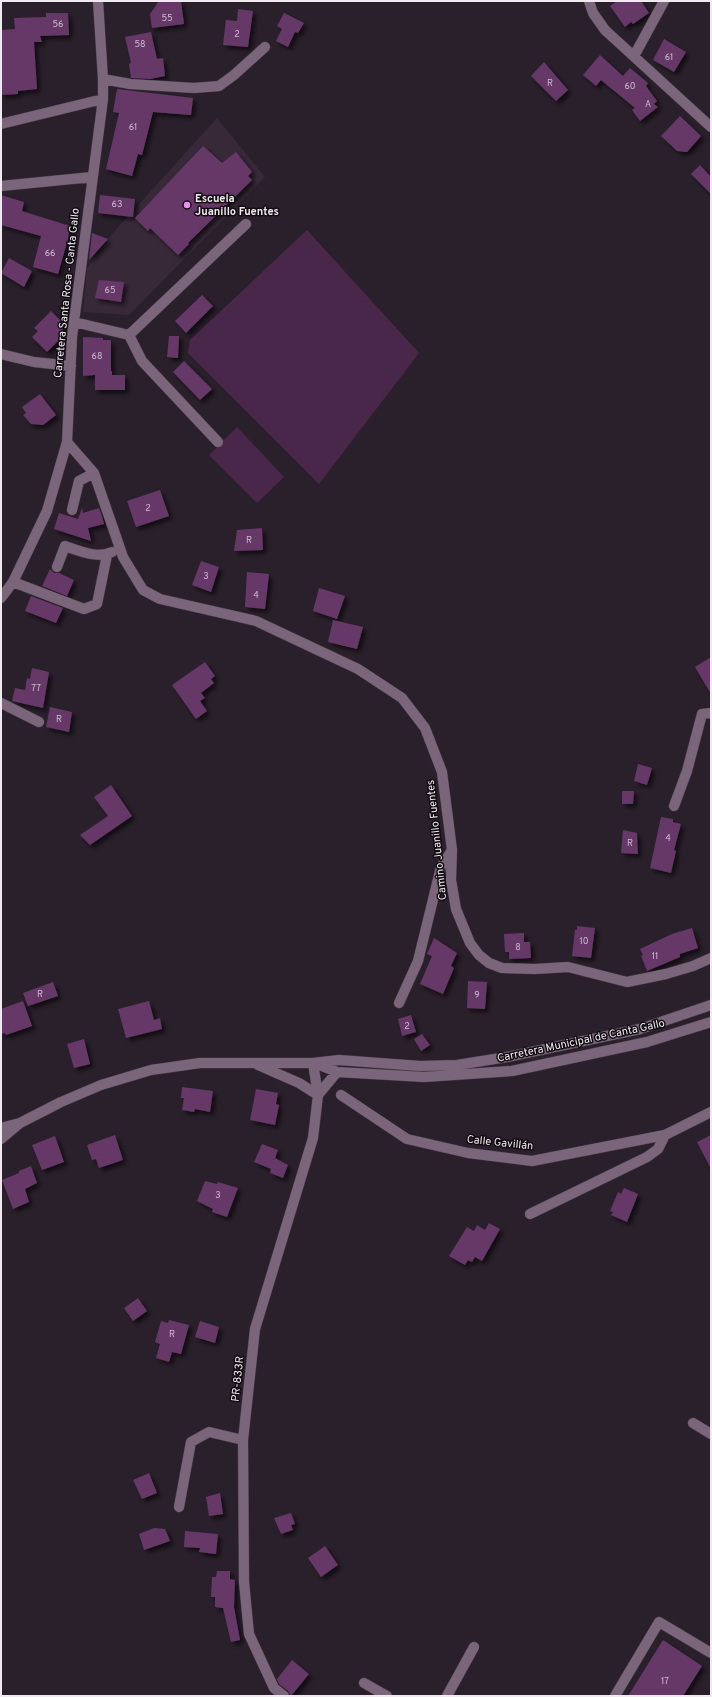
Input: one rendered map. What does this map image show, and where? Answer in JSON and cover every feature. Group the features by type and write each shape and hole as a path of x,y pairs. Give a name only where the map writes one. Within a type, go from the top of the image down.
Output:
{"street":[{"name":"Carretera Santa Rosa - Canta Gallo","path":"1,598 13,582 47,511 67,442 74,322 103,99 98,1"},
{"path":"589,1 593,13 605,30 711,126"},
{"path":"634,56 664,1"},
{"path":"103,79 130,84 194,88 219,86 234,75 265,47"},
{"path":"1,124 103,99"},
{"path":"1,186 92,177"},
{"path":"129,335 246,224"},
{"path":"74,322 129,335"},
{"path":"129,335 142,361 218,442"},
{"path":"1,354 34,362 71,366"},
{"name":"Camino Juanillo Fuentes","path":"67,442 94,473 120,549 143,590 160,599 256,621 358,669 402,698 425,728 442,772 452,850 451,880 456,909 470,943 479,955 490,963 502,968 535,969 568,967 627,982 666,974 711,958"},
{"path":"72,510 79,481 94,473"},
{"path":"57,567 65,546 90,554 107,555 120,549"},
{"path":"13,582 84,608 97,604 107,555"},
{"path":"1,703 39,722"},
{"path":"674,806 687,771 702,714 711,713"},
{"path":"399,1003 418,961 441,867 452,850"},
{"name":"Carretera Municipal de Canta Gallo","path":"1,1128 20,1123 61,1102 101,1085 151,1070 200,1063 313,1062 339,1060 420,1066 457,1065 507,1057 640,1029 711,1005"},
{"name":"Carretera Municipal de Canta Gallo","path":"313,1062 338,1072 424,1077 512,1071 647,1042 711,1022"},
{"name":"PR-833R","path":"284,1696 274,1688 249,1634 244,1582 243,1440 255,1329 313,1138 318,1095 313,1062"},
{"path":"254,1063 299,1083 318,1095 338,1072"},
{"name":"Calle Gavillán","path":"341,1095 407,1139 468,1153 532,1160 665,1135 711,1112"},
{"name":"Carretera Municipal de Canta Gallo","path":"1,1139 20,1123"},
{"path":"530,1214 647,1157 658,1149 665,1135"},
{"path":"693,1423 711,1434"},
{"path":"179,1507 191,1442 209,1432 243,1440"},
{"path":"615,1696 659,1622 711,1653"},
{"path":"447,1696 474,1647"},
{"path":"364,1683 387,1696"}],"shaded area":[{"name":"Escuela Juanillo Fuentes","path":"217,118 265,177 129,315 83,312 87,268 112,234"},
{"path":"307,230 419,353 319,484 188,353 190,340"},
{"path":"237,427 284,477 257,503 209,455"}],"building":[{"path":"159,1 181,1 184,24 152,28 150,14"},
{"path":"617,1 641,1 649,13 633,24 631,22 625,27 610,6"},
{"path":"238,9 253,11 248,47 223,45 226,20 237,21"},
{"path":"46,13 68,13 69,35 40,36 42,42 34,42 37,89 18,91 18,94 1,95 1,30 15,29 14,18 46,17"},
{"path":"284,13 304,23 298,33 295,32 288,47 276,41 282,29 277,26"},
{"path":"151,32 157,59 163,58 165,76 150,79 131,78 129,64 131,63 125,37"},
{"path":"664,39 686,52 674,72 653,60"},
{"path":"600,55 623,76 630,68 648,83 646,86 657,101 654,104 658,107 640,121 632,110 635,108 601,80 596,86 583,75"},
{"path":"544,62 568,90 556,101 531,76"},
{"path":"117,89 193,98 191,115 153,112 142,155 138,154 132,176 106,169 119,113 113,112"},
{"path":"680,116 701,136 687,152 677,151 661,136"},
{"path":"203,146 222,163 236,152 252,172 248,176 252,180 188,243 189,244 178,255 150,228 148,231 135,218"},
{"path":"700,165 711,177 711,194 691,174"},
{"path":"1,195 24,202 22,211 70,226 68,239 58,274 33,267 41,236 1,225"},
{"path":"100,195 135,199 133,217 98,213"},
{"path":"92,233 108,239 89,260"},
{"path":"9,258 32,271 24,287 1,273"},
{"path":"99,280 124,282 121,302 95,298"},
{"path":"202,295 213,306 186,333 175,321"},
{"path":"51,311 62,322 63,336 47,352 32,337 38,331 34,328"},
{"path":"169,336 179,336 178,358 167,357"},
{"path":"83,337 111,340 112,375 125,375 125,390 95,390 95,375 83,376"},
{"path":"184,361 212,389 200,400 173,372"},
{"path":"40,394 56,415 43,425 31,424 23,415 26,413 22,407"},
{"path":"160,490 169,516 136,527 127,501"},
{"path":"82,508 83,513 99,508 102,516 104,524 88,528 91,541 54,529 59,513 78,519"},
{"path":"262,528 263,550 234,551 237,530"},
{"path":"201,561 219,567 211,592 192,585"},
{"path":"50,569 54,573 59,573 74,580 67,596 42,586"},
{"path":"247,572 269,574 265,609 245,607"},
{"path":"319,588 345,596 337,619 313,611"},
{"path":"31,596 63,608 56,623 25,611"},
{"path":"333,620 363,627 357,649 328,642"},
{"path":"711,657 711,694 695,667"},
{"path":"205,662 215,676 211,679 214,683 201,693 205,698 200,701 207,711 196,719 172,685"},
{"path":"32,668 49,672 43,708 12,701 15,688 25,690 27,678 30,679"},
{"path":"50,707 72,712 69,732 46,727"},
{"path":"638,764 652,768 647,785 634,781"},
{"path":"111,785 132,816 90,845 80,835 108,816 94,797"},
{"path":"622,791 634,791 633,804 622,804"},
{"path":"661,817 673,819 673,822 681,824 674,850 676,851 671,873 650,868"},
{"path":"623,830 637,833 638,854 621,853"},
{"path":"577,926 595,928 591,958 572,956 575,930 577,930"},
{"path":"692,928 698,948 680,954 680,957 647,971 640,949 672,934"},
{"path":"524,933 524,942 530,942 531,958 509,959 509,952 505,952 504,934"},
{"path":"434,938 457,953 451,966 454,968 443,994 420,984 432,956 427,954"},
{"path":"468,981 487,982 485,1009 467,1008"},
{"path":"53,982 58,996 28,1006 23,993"},
{"path":"23,1001 32,1026 6,1035 5,1033 1,1034 1,1009"},
{"path":"149,1001 154,1020 160,1018 162,1029 126,1038 118,1009"},
{"path":"411,1015 416,1032 402,1036 398,1019"},
{"path":"422,1034 430,1045 421,1051 414,1039"},
{"path":"84,1039 90,1064 74,1068 67,1044"},
{"path":"182,1087 213,1091 210,1112 195,1109 194,1112 182,1110 184,1098 181,1098"},
{"path":"256,1089 278,1093 276,1104 279,1105 275,1125 250,1120"},
{"path":"115,1135 123,1160 99,1168 96,1159 92,1160 87,1145"},
{"path":"711,1135 711,1169 697,1142"},
{"path":"55,1136 64,1162 42,1170 32,1145"},
{"path":"262,1144 278,1150 275,1158 288,1165 283,1178 270,1173 271,1169 254,1162"},
{"path":"31,1166 37,1183 25,1189 29,1202 13,1209 2,1180"},
{"path":"205,1181 217,1184 218,1182 238,1188 227,1217 212,1212 213,1209 197,1201"},
{"path":"624,1188 638,1194 627,1222 611,1215 613,1212 610,1211 618,1192 621,1194"},
{"path":"489,1223 500,1229 482,1261 475,1257 472,1262 468,1260 465,1265 449,1256 467,1227 474,1231 477,1225 485,1230"},
{"path":"138,1298 147,1311 133,1321 124,1308"},
{"path":"169,1320 189,1325 181,1354 172,1352 169,1362 156,1358 160,1344 155,1342 161,1321 168,1323"},
{"path":"200,1321 219,1327 215,1343 195,1337"},
{"path":"149,1473 157,1493 142,1499 133,1480"},
{"path":"220,1493 223,1514 209,1516 206,1497"},
{"path":"291,1513 295,1524 291,1525 293,1530 281,1534 274,1518"},
{"path":"154,1528 165,1529 170,1541 144,1550 139,1534"},
{"path":"185,1531 218,1534 216,1554 199,1552 200,1548 184,1547"},
{"path":"325,1546 338,1565 321,1577 308,1558"},
{"path":"217,1571 230,1571 230,1579 235,1580 234,1607 240,1640 231,1642 223,1608 215,1607 215,1597 211,1597 212,1577 216,1577"},
{"path":"663,1640 702,1666 683,1696 628,1696"},
{"path":"292,1660 309,1674 291,1696 288,1691 279,1684 277,1679"}],"place":[{"name":"Escuela Juanillo Fuentes","path":"187,205"}]}
